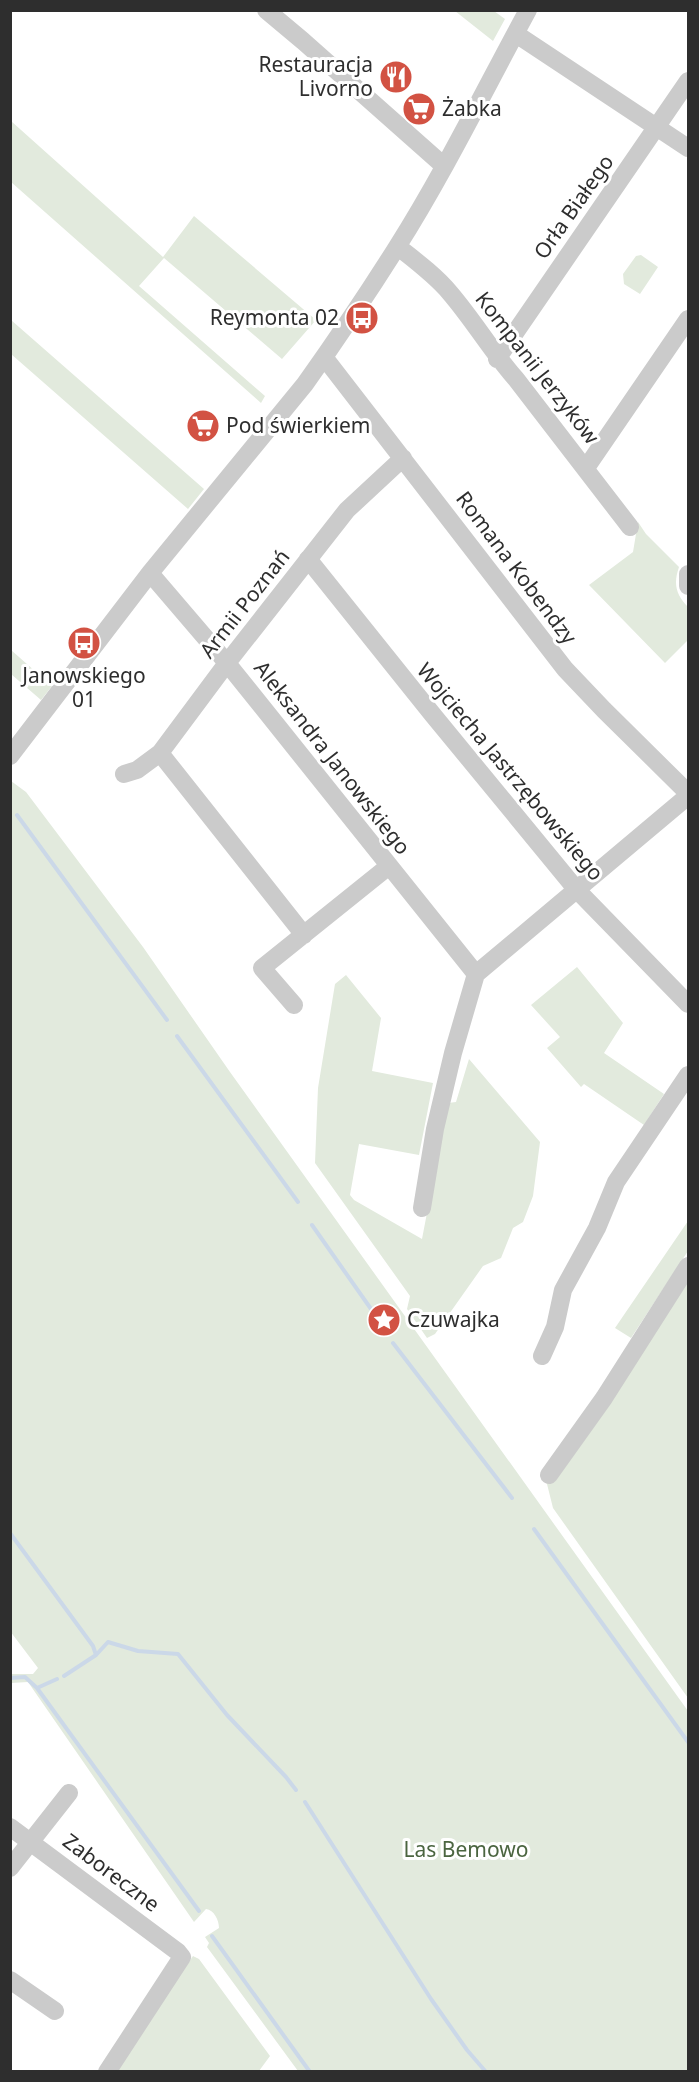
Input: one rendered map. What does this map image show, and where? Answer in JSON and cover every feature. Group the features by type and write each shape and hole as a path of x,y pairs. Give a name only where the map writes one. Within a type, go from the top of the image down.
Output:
{"street":[{"path":"266,10 444,166"},
{"path":"10,756 150,573 305,384 324,357 398,247 528,10"},
{"path":"516,33 688,148"},
{"name":"Orła Białego","path":"497,358 688,81"},
{"name":"Kompanii Jerzyków","path":"398,247 450,292 497,358 516,379 630,527"},
{"path":"586,468 688,319"},
{"name":"Romana Kobendzy","path":"324,357 565,669 688,795"},
{"name":"Armii Poznań","path":"124,774 137,770 160,753 347,510 403,458"},
{"name":"Wojciecha Jastrzębowskiego","path":"308,558 576,889 688,1005"},
{"name":"Aleksandra Janowskiego","path":"150,573 227,663 476,974"},
{"path":"688,574 688,586"},
{"path":"160,753 304,935"},
{"path":"422,1208 435,1129 450,1064 463,1013 473,991 476,974 688,795"},
{"path":"294,1005 262,968 389,866"},
{"path":"542,1356 555,1327 563,1290 597,1228 616,1182 688,1075"},
{"path":"549,1475 604,1398 688,1266"},
{"path":"10,1868 69,1793"},
{"name":"Zaboreczne","path":"10,1827 178,1952 182,1958 107,2072"},
{"path":"10,1980 55,2011"}],"green space":[{"path":"455,11 494,11 505,19 493,41"},
{"path":"11,121 163,257 194,216 316,320 282,359 164,258 139,286 265,396 261,403 11,182"},
{"path":"641,255 658,267 640,294 624,284 623,274 636,256"},
{"path":"11,320 204,489 188,509 11,354"},
{"path":"638,522 646,534 679,567 676,579 677,589 688,607 688,640 665,663 589,585 633,552"},
{"path":"11,650 52,686 41,700 11,674"},
{"name":"Las Bemowo","path":"11,781 26,792 143,947 688,1711 688,2071 298,2071 207,1947 209,1943 205,1937 219,1928 214,1913 206,1909 194,1922 28,1682 11,1683 11,1674 33,1674 38,1668 10,1631"},
{"path":"577,967 623,1023 604,1053 664,1094 644,1125 584,1084 581,1087 547,1048 560,1037 531,1005"},
{"path":"346,975 381,1018 372,1071 433,1083 419,1155 359,1144 350,1195 354,1200 422,1239 448,1103 456,1102 469,1059 540,1142 533,1196 523,1222 513,1228 501,1258 483,1266 435,1334 427,1338 407,1309 410,1296 315,1163 318,1088 335,984"},
{"path":"688,1221 688,1251 631,1338 615,1328"},
{"path":"688,1276 688,1698 553,1508 546,1480"},
{"path":"193,1956 199,1959 270,2056 259,2071 114,2072"}],"waterway":[{"path":"17,815 167,1020"},
{"path":"177,1036 298,1202"},
{"path":"312,1225 371,1309"},
{"path":"393,1343 512,1498"},
{"path":"534,1529 688,1742"},
{"path":"10,1533 93,1646 96,1655"},
{"path":"64,1676 96,1655 108,1642 138,1651 178,1654 227,1715 296,1790"},
{"path":"10,1678 25,1677 37,1688 199,1911"},
{"path":"37,1688 57,1679"},
{"path":"305,1802 431,1999 467,2050 486,2072"},
{"path":"212,1936 310,2072"}],"place":[{"name":"Restauracja Livorno","path":"396,77"},
{"name":"Żabka","path":"419,109"},
{"name":"Reymonta 02","path":"362,318"},
{"name":"Pod świerkiem","path":"203,426"},
{"name":"Janowskiego 01","path":"84,643"},
{"name":"Czuwajka","path":"384,1320"}]}
